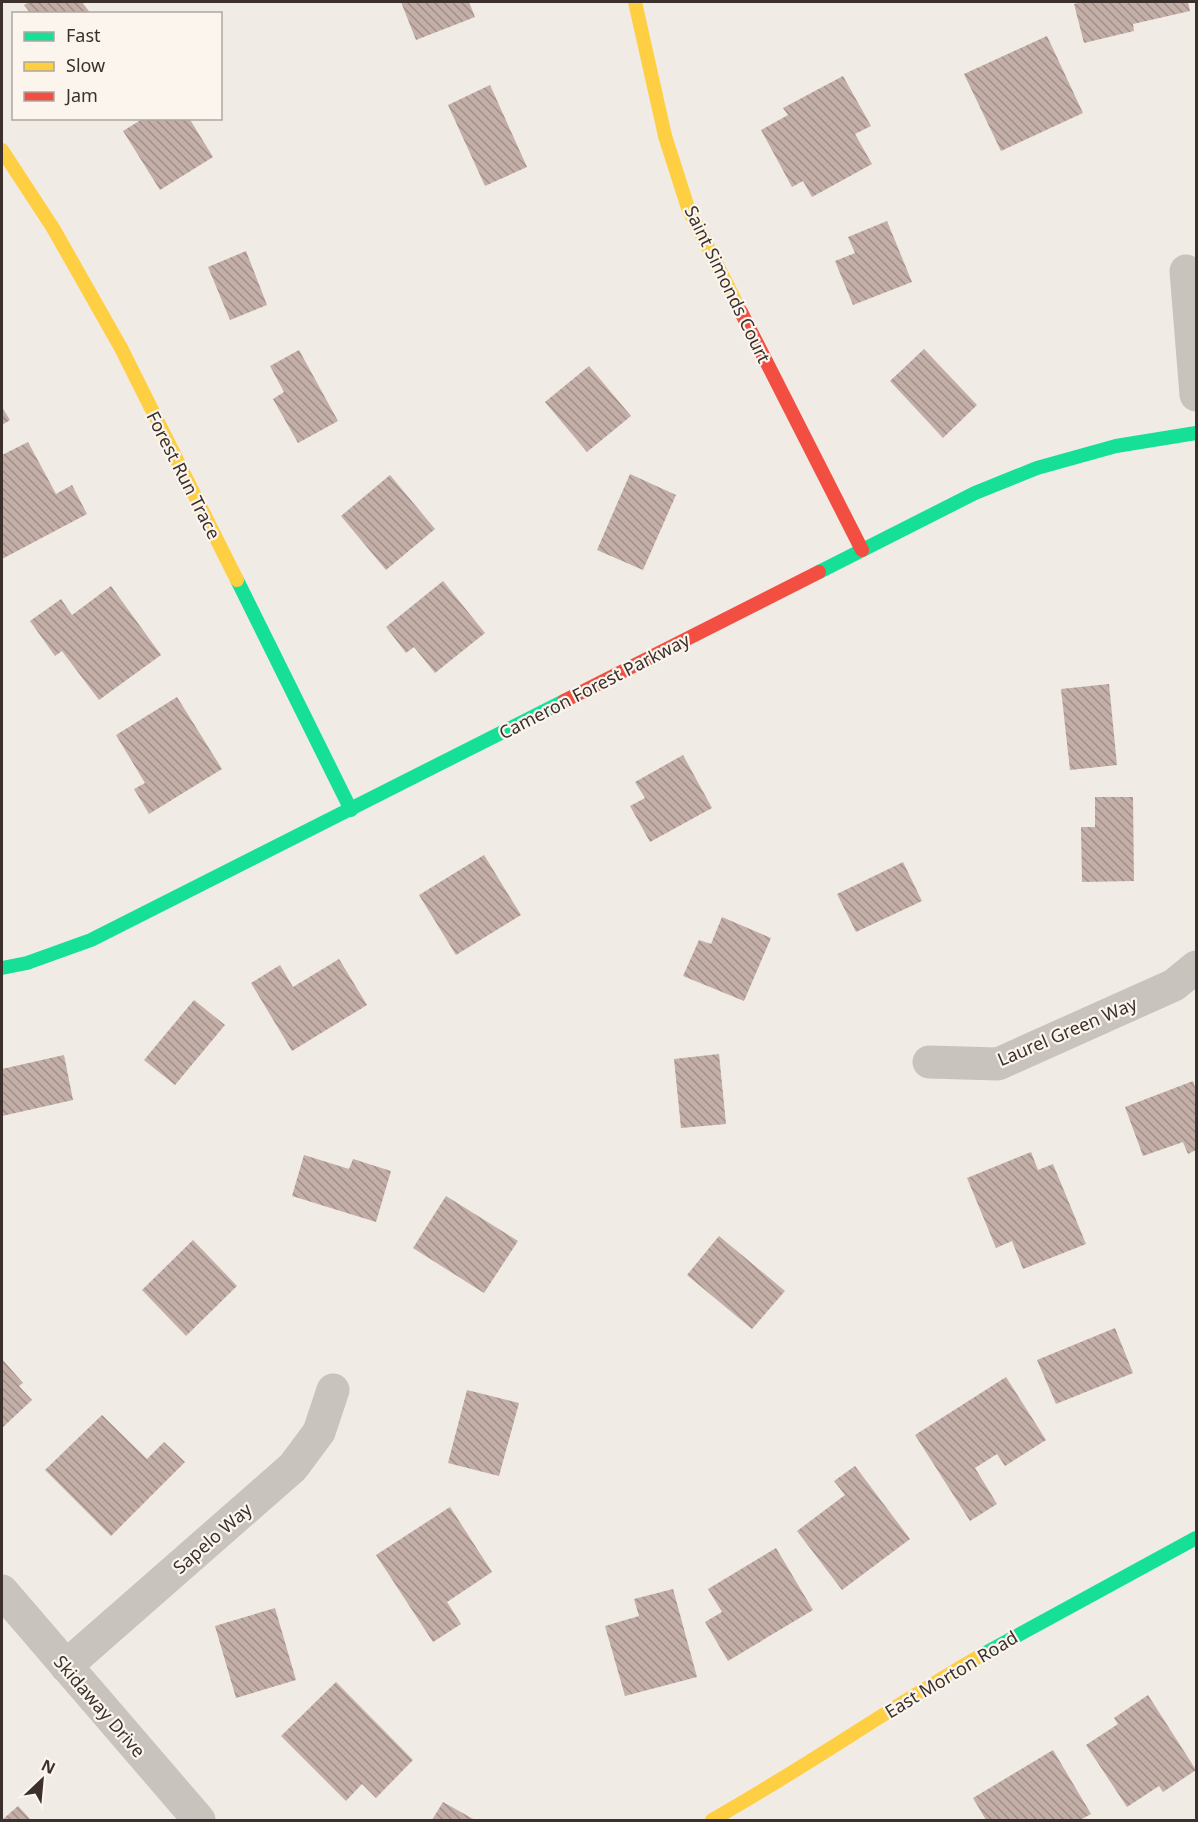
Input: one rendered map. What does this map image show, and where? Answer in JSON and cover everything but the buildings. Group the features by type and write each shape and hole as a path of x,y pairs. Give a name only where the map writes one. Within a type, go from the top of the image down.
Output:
{"street":[{"name":"Saint Simonds Court","path":"635,2 665,136 688,208 862,550"},
{"name":"Forest Run Trace","path":"2,150 53,228 121,348 351,810"},
{"path":"1186,271 1197,394"},
{"name":"Cameron Forest Parkway","path":"2,968 27,963 91,940 975,493 1037,468 1116,446 1197,433"},
{"name":"Laurel Green Way","path":"929,1062 998,1064 1174,985 1197,967"},
{"name":"Sapelo Way","path":"66,1666 293,1467 319,1432 333,1390"},
{"name":"East Morton Road","path":"712,1821 758,1795 906,1700 974,1660 1052,1615 1197,1538"},
{"name":"Skidaway Drive","path":"2,1591 199,1821"}],"traffic: fast":[{"path":"819,572 975,493 1037,468 1116,446 1196,433"},
{"path":"237,580 351,810"},
{"path":"2,968 27,963 91,940 564,701"},
{"path":"980,1656 1196,1538"}],"traffic: slow":[{"path":"635,2 665,136 688,208 741,312"},
{"path":"2,150 53,228 121,348 237,580"},
{"path":"712,1820 980,1656"}],"traffic: jam":[{"path":"741,312 862,550"},
{"path":"564,701 819,572"}]}
